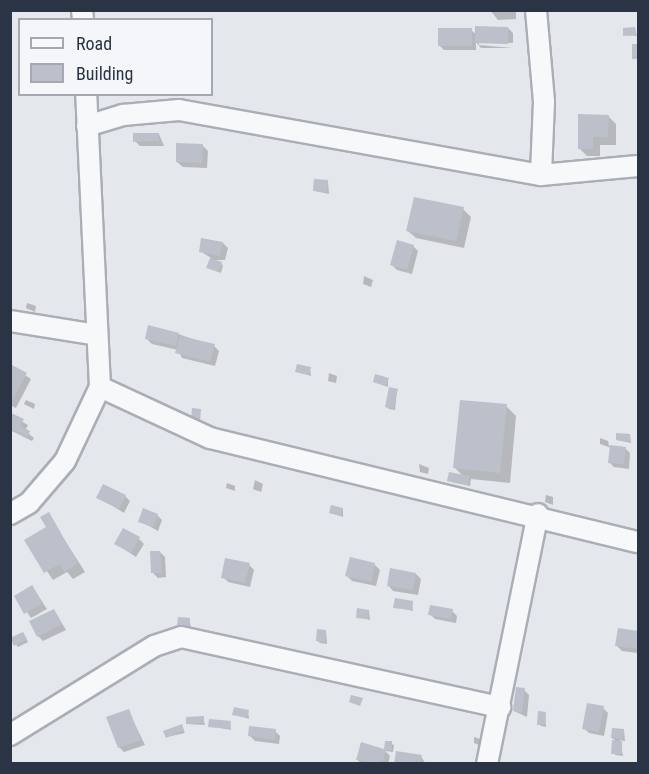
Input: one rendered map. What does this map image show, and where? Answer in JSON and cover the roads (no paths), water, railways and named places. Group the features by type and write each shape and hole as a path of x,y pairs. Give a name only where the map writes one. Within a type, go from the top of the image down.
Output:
{"street":[{"path":"536,10 544,102 541,175"},
{"path":"10,514 29,503 65,461 100,387 86,96"},
{"path":"87,126 123,115 179,110 541,175 639,166"},
{"path":"10,321 97,335"},
{"path":"100,387 210,438 538,514 639,542"},
{"path":"487,764 538,514"},
{"path":"10,735 154,646 181,637 500,707"}]}
